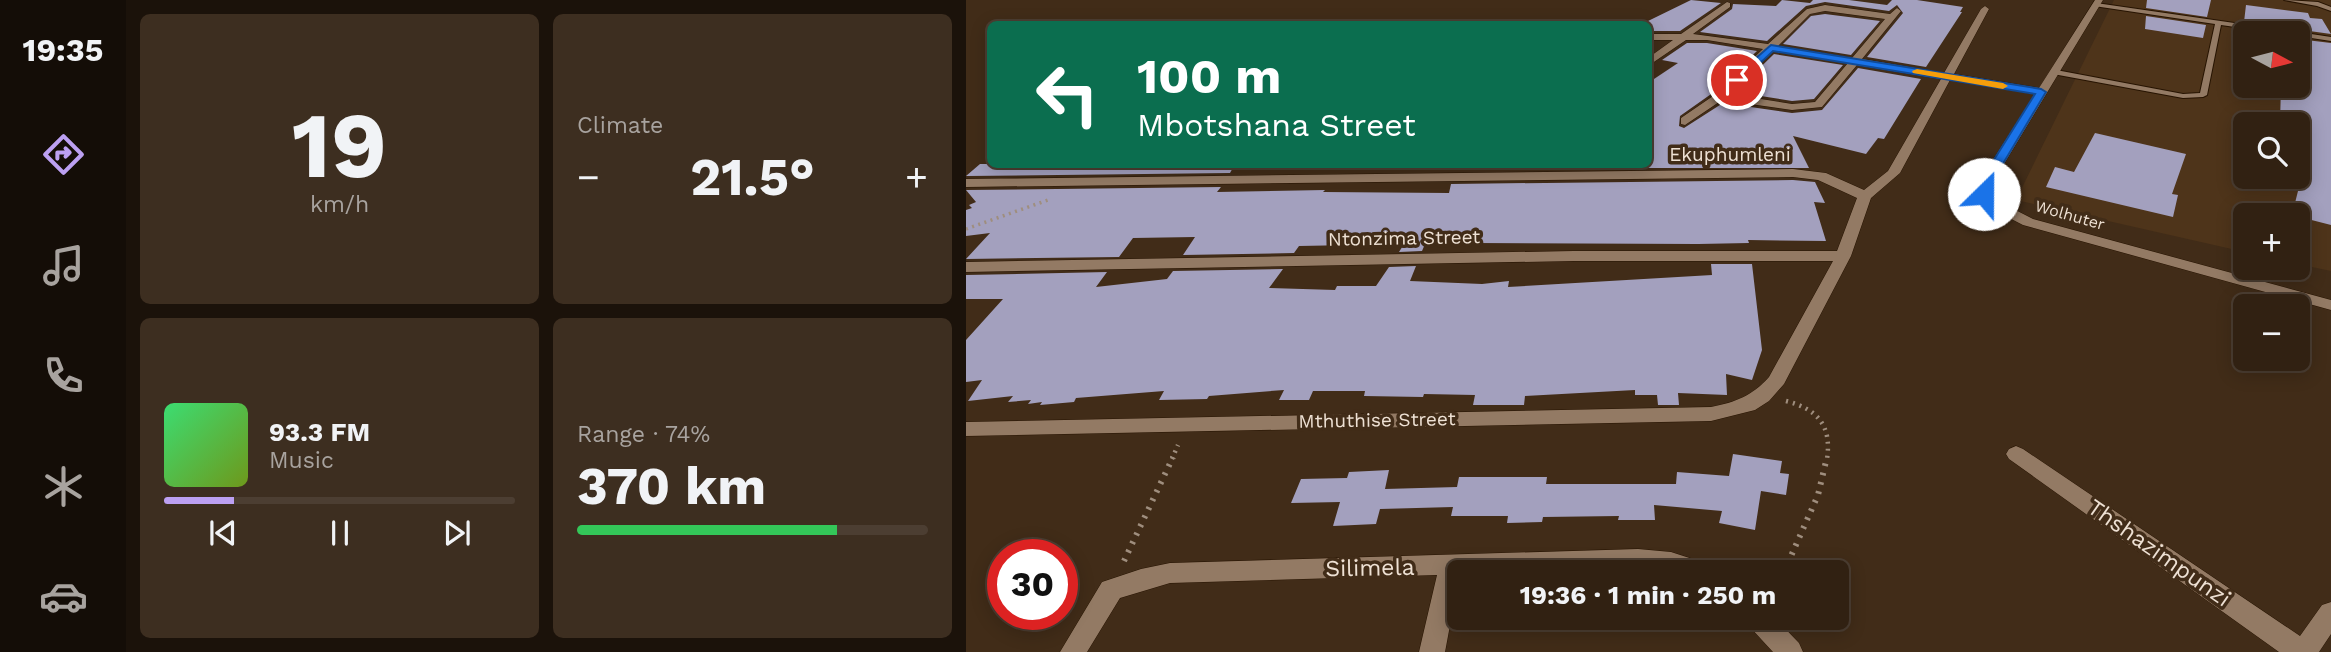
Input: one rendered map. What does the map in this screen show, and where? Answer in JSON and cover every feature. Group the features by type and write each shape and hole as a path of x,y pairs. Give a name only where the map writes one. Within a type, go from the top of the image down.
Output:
{"street":[{"name":"Wolhuter","path":"2098,3 1986,182 1984,194 1991,203 2028,222 2331,305"},
{"path":"1652,60 1727,5"},
{"path":"1685,121 1720,96 1811,10 1825,8 1895,12 1822,103 1810,108 1720,96"},
{"path":"1771,388 1843,256 1865,196 1893,173 1985,9"},
{"path":"1652,37 1685,36 1771,48 2041,92"},
{"name":"Ekuphumleni","path":"966,183 1793,173 1821,176 1865,196"},
{"name":"Ntonzima Street","path":"966,267 1561,256 1843,256"},
{"name":"Mthuthise Street","path":"966,429 1711,414 1744,408 1771,388"},
{"name":"Thshazimpunzi","path":"2016,454 2302,652"},
{"name":"Silimela","path":"1611,560 1649,560"},
{"name":"Silimela","path":"1111,590 1141,579 1170,573 1447,566"},
{"path":"1432,652 1447,584"},
{"path":"1073,652 1111,590"},
{"path":"2302,652 2331,614"},
{"path":"1769,630 1790,652"}],"lane":[{"path":"2287,0 2318,4 2331,9"},
{"path":"2098,3 2233,25"},
{"path":"2056,72 2183,96 2203,95 2218,23"},
{"path":"2310,36 2331,39"}],"path":[{"path":"966,229 1052,198"},
{"path":"1771,388 1815,413 1825,428 1829,447 1828,464 1816,499 1789,560"},
{"path":"1111,590 1187,424"}],"shaded area":[{"path":"2114,0 2331,0 2331,271 2310,267 2310,203 2233,203 2233,249 2016,200"}],"building":[{"path":"1691,0 1721,3 1680,31 1652,31 1652,21 1648,21"},
{"path":"1782,0 1810,3 1813,0 1849,0 1887,5 1892,0 1917,0 1963,7 1926,67 1867,57 1903,13 1897,5 1889,11 1825,2 1806,6 1767,41 1700,32 1732,9 1733,4 1776,6"},
{"path":"2147,0 2211,0 2207,17 2146,8"},
{"path":"2246,5 2308,13 2310,18 2322,19 2331,34 2310,31 2310,21 2244,21"},
{"path":"1825,14 1880,21 1851,55 1783,44 1811,16"},
{"path":"2146,16 2206,25 2203,38 2145,29"},
{"path":"2310,40 2331,43 2331,225 2310,220 2310,203 2295,203 2298,189 2310,189 2310,112 2280,112 2281,98 2310,98"},
{"path":"1687,43 1707,43 1757,51 1714,92 1680,116 1679,126 1684,128 1723,103 1792,113 1822,110 1858,68 1921,79 1884,139 1878,138 1866,154 1793,136 1809,168 1652,168 1652,80 1678,63 1662,60"},
{"path":"1774,54 1843,65 1814,99 1792,101 1735,92"},
{"path":"2095,133 2186,154 2172,194 2178,195 2173,217 2046,187 2055,167 2074,172"},
{"path":"980,164 987,164 987,168 1233,168 1230,173 966,176"},
{"path":"1456,168 1582,169 1455,170"},
{"path":"1793,180 1815,182 1825,203 1814,202 1826,241 1748,240 1749,243 1698,244 1474,243 1475,238 1428,237 1422,251 1399,252 1404,244 1299,246 1294,253 1183,255 1195,237 1133,238 1119,257 966,259 990,233 966,236 966,210 972,208 969,205 976,202 966,190 1221,187 1217,192 1325,190 1323,192 1449,193 1451,184"},
{"path":"1711,264 1752,264 1762,350 1752,380 1726,374 1727,395 1678,393 1679,405 1658,405 1657,395 1635,395 1635,390 1525,396 1524,405 1473,405 1475,395 1364,396 1365,391 1313,391 1309,400 1279,400 1284,390 1209,396 1207,399 1159,400 1164,391 1076,398 1074,402 1040,405 1042,402 1028,404 1031,400 1008,402 1013,396 968,401 982,380 966,382 966,340 1003,299 966,299 966,275 1107,272 1096,287 1167,279 1173,271 1283,269 1269,288 1335,290 1337,286 1376,286 1389,267 1416,266 1410,281 1482,284 1509,281 1508,287 1712,275"},
{"path":"1733,454 1782,461 1780,473 1789,474 1786,495 1761,491 1755,530 1719,523 1722,511 1654,505 1655,520 1618,520 1619,516 1543,517 1542,522 1507,523 1508,516 1451,516 1453,507 1380,509 1376,524 1333,526 1340,502 1291,503 1301,479 1347,478 1349,472 1389,470 1385,489 1457,487 1459,477 1547,477 1546,484 1676,484 1677,472 1729,476"}],"slow traffic":[{"path":"1917,71 2003,86"}],"route":[{"path":"1737,80 1771,48 2041,92 1986,182 1984,194"}]}
